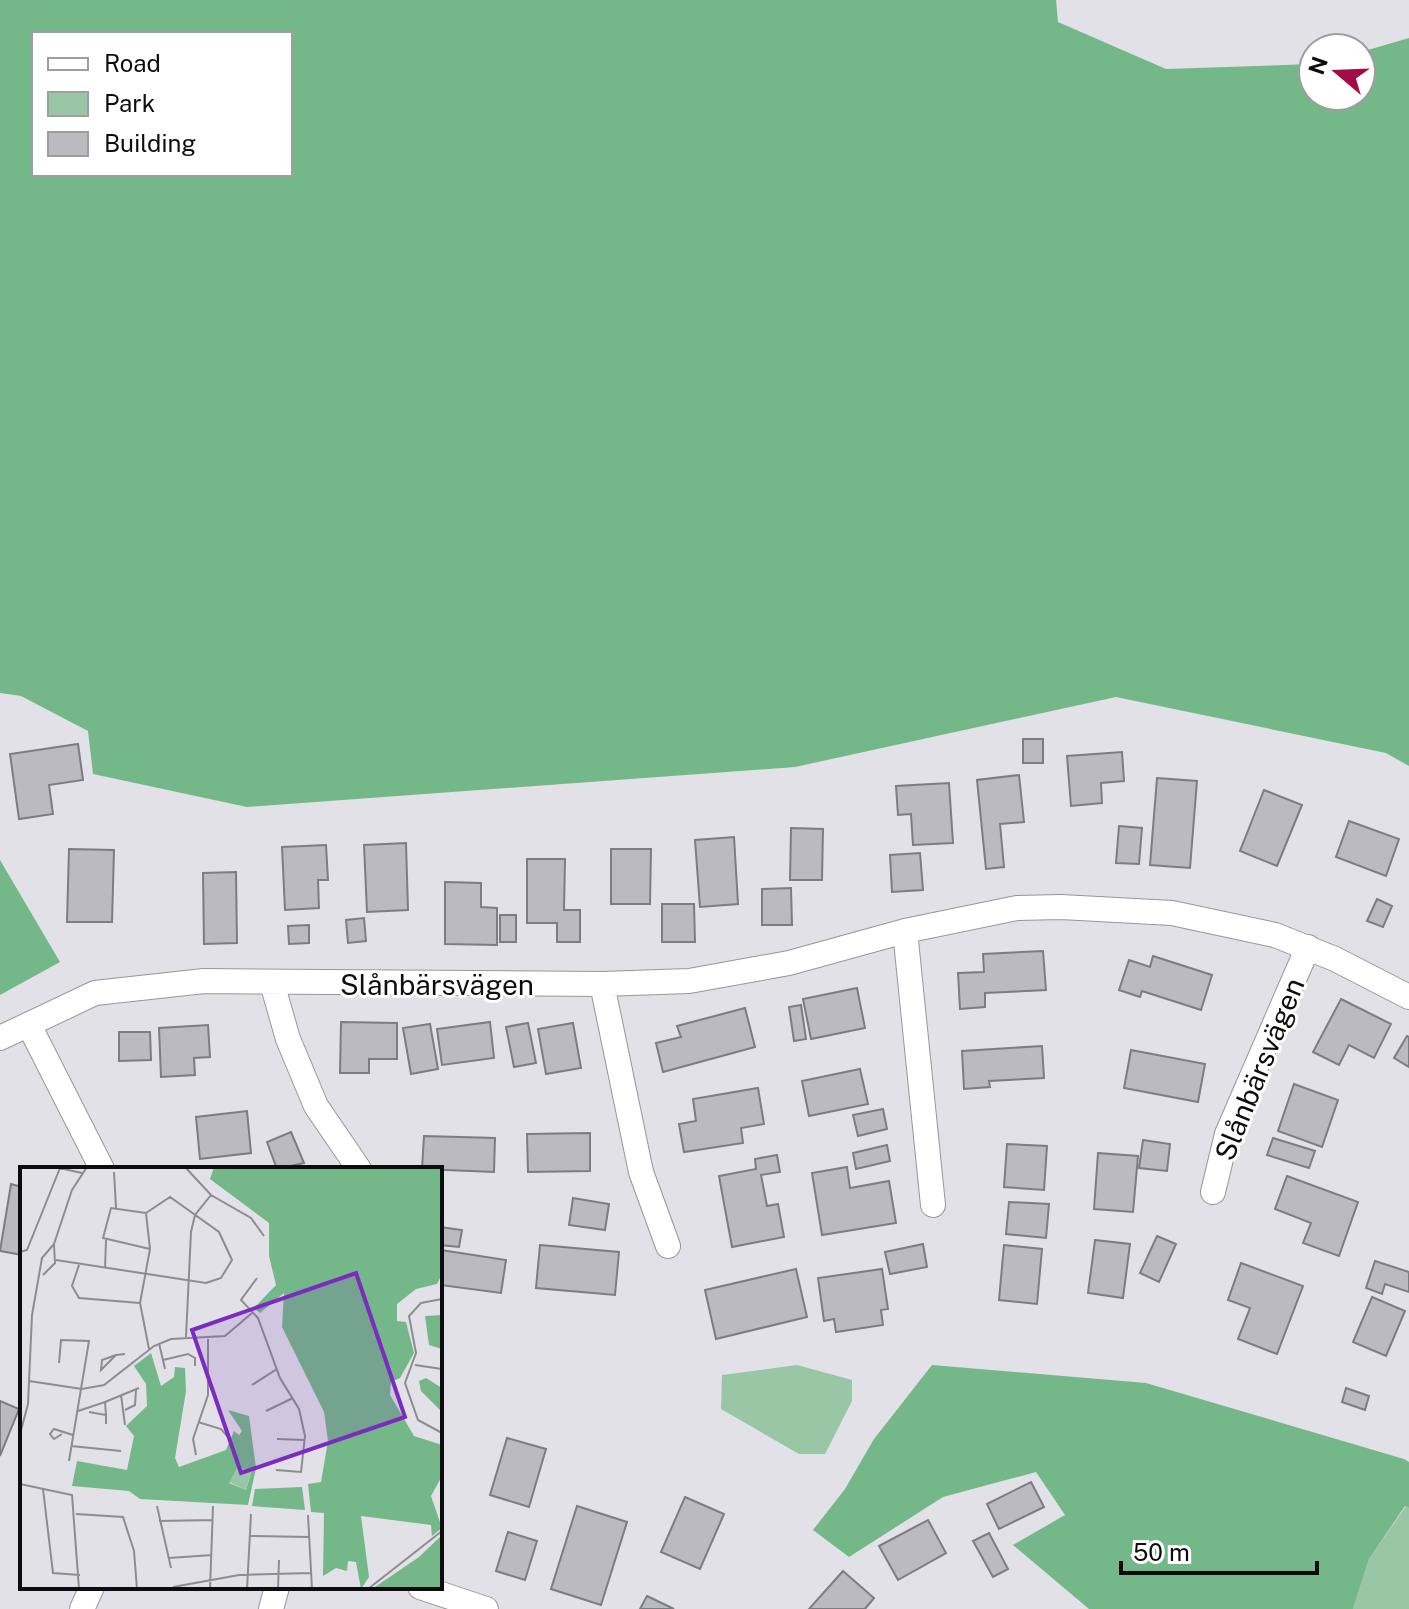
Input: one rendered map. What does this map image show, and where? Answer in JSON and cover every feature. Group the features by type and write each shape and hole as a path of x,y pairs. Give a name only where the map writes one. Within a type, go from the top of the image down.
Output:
{"street":[{"name":"Slånbärsvägen","path":"0,1038 30,1027 68,1004 95,993 204,981 602,984 689,981 789,963 905,931 1017,908 1109,907 1172,913 1275,935 1308,947 1409,997"},
{"path":"905,931 933,1205"},
{"name":"Slånbärsvägen","path":"1213,1192 1227,1134 1308,947"},
{"path":"272,983 288,1039 316,1106 358,1167"},
{"path":"602,984 641,1172 668,1246"},
{"path":"30,1027 101,1167"},
{"path":"82,1609 91,1589"},
{"path":"271,1609 276,1589"},
{"path":"426,1589 486,1609"}],"green space":[{"path":"0,0 1056,0 1058,22 1166,69 1297,65 1297,112 1377,112 1377,47 1409,38 1409,766 1386,753 1116,697 795,767 247,807 93,774 88,731 21,696 0,693"},
{"path":"0,860 60,962 0,995"},
{"path":"797,1365 852,1380 852,1401 825,1454 799,1454 721,1409 722,1375"},
{"path":"932,1365 1146,1383 1404,1459 1409,1462 1409,1508 1405,1506 1369,1559 1353,1609 1089,1609 1013,1545 1065,1515 1036,1472 943,1497 849,1557 813,1530 845,1489 874,1439"},
{"path":"1406,1506 1409,1508 1409,1609 1353,1609 1369,1559"}],"building":[{"path":"1023,739 1043,739 1043,763 1023,763"},
{"path":"78,744 83,780 49,785 53,814 19,819 10,754"},
{"path":"1122,752 1124,781 1101,783 1102,803 1071,806 1067,756"},
{"path":"1019,775 1024,822 1000,824 1004,867 986,869 977,780"},
{"path":"1157,778 1197,781 1190,868 1150,865"},
{"path":"949,783 953,843 913,845 911,814 898,815 896,786"},
{"path":"1264,790 1302,805 1277,866 1240,851"},
{"path":"1349,821 1399,839 1386,876 1336,857"},
{"path":"1119,826 1142,828 1139,864 1116,863"},
{"path":"791,828 823,829 822,880 790,880"},
{"path":"734,837 738,904 700,907 695,840"},
{"path":"406,843 408,910 367,912 364,845"},
{"path":"326,845 328,880 318,880 319,908 285,910 282,847"},
{"path":"69,849 114,850 112,922 67,922"},
{"path":"611,849 651,849 650,904 611,904"},
{"path":"920,853 923,890 892,892 890,855"},
{"path":"527,859 565,859 564,910 580,910 580,942 557,942 557,923 527,923"},
{"path":"236,872 237,943 204,944 203,873"},
{"path":"445,882 481,883 481,907 497,908 497,945 445,944"},
{"path":"791,888 792,925 762,925 762,889"},
{"path":"1377,899 1392,906 1383,927 1367,921"},
{"path":"662,904 694,904 695,942 662,942"},
{"path":"500,915 516,915 516,942 500,942"},
{"path":"364,918 366,941 348,943 346,920"},
{"path":"309,925 309,943 289,944 288,926"},
{"path":"1043,951 1046,990 985,993 985,1007 960,1009 958,973 984,972 983,954"},
{"path":"1153,956 1212,975 1201,1010 1142,991 1140,997 1119,990 1129,960 1150,967"},
{"path":"857,988 865,1028 811,1039 803,999"},
{"path":"1341,999 1391,1024 1374,1058 1349,1045 1339,1065 1313,1052"},
{"path":"801,1005 806,1039 794,1041 789,1007"},
{"path":"745,1008 755,1047 663,1072 656,1043 681,1037 677,1026"},
{"path":"341,1022 397,1023 397,1059 369,1059 369,1073 340,1073"},
{"path":"490,1022 494,1058 442,1065 437,1029"},
{"path":"528,1023 536,1063 514,1067 506,1027"},
{"path":"573,1023 581,1068 546,1074 538,1029"},
{"path":"430,1024 438,1069 411,1074 403,1028"},
{"path":"208,1025 210,1057 194,1058 195,1075 161,1077 159,1028"},
{"path":"119,1032 150,1032 151,1060 119,1061"},
{"path":"1409,1037 1409,1067 1394,1058"},
{"path":"1042,1046 1044,1078 989,1081 990,1087 964,1089 962,1051"},
{"path":"1131,1050 1205,1064 1198,1102 1124,1088"},
{"path":"860,1069 868,1104 809,1116 802,1081"},
{"path":"1294,1084 1338,1100 1322,1147 1278,1131"},
{"path":"758,1088 764,1124 741,1128 743,1143 684,1152 679,1124 696,1121 693,1099"},
{"path":"883,1109 887,1129 858,1136 853,1115"},
{"path":"247,1111 251,1153 200,1159 196,1117"},
{"path":"291,1132 304,1163 276,1167 267,1142"},
{"path":"590,1133 590,1171 528,1172 527,1134"},
{"path":"424,1136 495,1138 494,1172 422,1167"},
{"path":"1273,1138 1315,1151 1309,1168 1267,1155"},
{"path":"1143,1140 1170,1144 1167,1171 1139,1168"},
{"path":"1007,1144 1047,1146 1044,1190 1004,1187"},
{"path":"887,1145 890,1161 856,1169 853,1153"},
{"path":"1098,1153 1138,1156 1133,1212 1094,1209"},
{"path":"777,1155 780,1172 761,1175 767,1206 778,1204 784,1237 732,1247 719,1176 756,1169 755,1159"},
{"path":"847,1167 850,1188 889,1181 896,1223 822,1235 812,1173"},
{"path":"1287,1176 1358,1202 1339,1256 1303,1243 1311,1223 1275,1209"},
{"path":"11,1184 20,1186 20,1255 0,1251"},
{"path":"573,1198 609,1204 605,1230 569,1225"},
{"path":"1009,1202 1049,1204 1046,1238 1006,1234"},
{"path":"442,1227 462,1230 459,1247 442,1245"},
{"path":"1157,1236 1176,1244 1159,1282 1140,1273"},
{"path":"1095,1240 1130,1244 1123,1298 1088,1293"},
{"path":"923,1244 927,1267 890,1274 885,1252"},
{"path":"540,1245 619,1252 615,1295 536,1288"},
{"path":"1004,1245 1042,1249 1037,1304 999,1300"},
{"path":"442,1250 506,1260 501,1293 442,1285"},
{"path":"1375,1261 1409,1272 1409,1292 1385,1284 1382,1294 1366,1288"},
{"path":"1241,1263 1303,1286 1277,1354 1238,1339 1250,1308 1228,1300"},
{"path":"796,1269 807,1317 716,1339 705,1290"},
{"path":"882,1269 888,1309 881,1310 883,1325 836,1332 834,1319 824,1321 818,1278"},
{"path":"1372,1297 1405,1311 1386,1356 1353,1342"},
{"path":"1346,1388 1369,1396 1365,1410 1342,1402"},
{"path":"0,1401 19,1409 0,1456"},
{"path":"507,1438 546,1449 529,1507 490,1495"},
{"path":"1031,1482 1044,1507 999,1529 987,1504"},
{"path":"685,1497 724,1514 700,1569 661,1552"},
{"path":"577,1506 627,1522 601,1605 551,1589"},
{"path":"928,1520 946,1553 898,1580 879,1546"},
{"path":"508,1532 537,1541 525,1580 496,1571"},
{"path":"989,1533 1008,1569 993,1577 973,1541"},
{"path":"843,1571 874,1598 865,1609 809,1609"},
{"path":"647,1596 674,1609 640,1609"}]}
